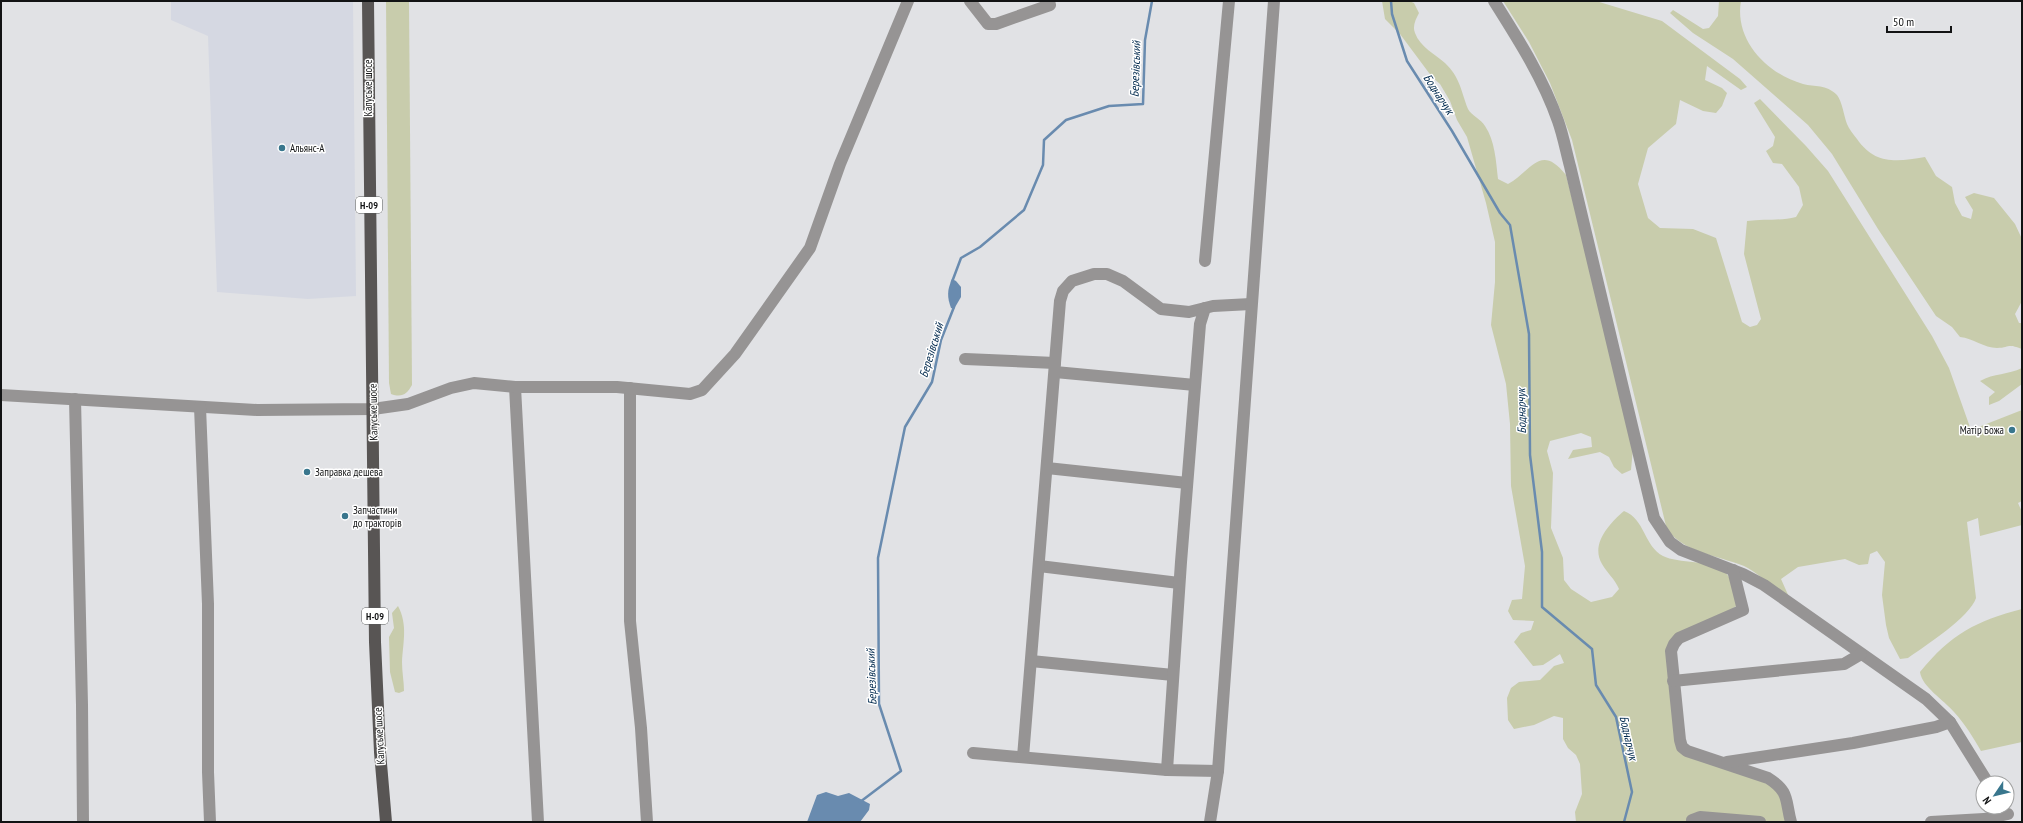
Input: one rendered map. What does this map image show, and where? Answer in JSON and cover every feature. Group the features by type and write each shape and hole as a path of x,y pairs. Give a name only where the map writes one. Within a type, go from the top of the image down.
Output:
{"main road":[{"name":"Калуське шосе","path":"368,1 375,642 380,752 386,822"}],"street":[{"path":"1,395 257,410 373,409 408,404 451,388 474,382 515,387 630,388 690,394 702,390 735,354 810,248 840,164 908,1"},
{"path":"970,1 988,24 996,24 1050,5 1049,1"},
{"path":"1205,261 1229,1"},
{"path":"1210,822 1218,771 1274,1"},
{"path":"1494,1 1514,32 1544,86 1558,121 1654,518 1670,542 1681,550 1733,570 1764,585 1926,699 1950,722 1983,775"},
{"path":"1023,757 1060,301 1063,291 1072,281 1081,276 1107,274 1123,281 1161,309 1189,312 1205,308 1252,304"},
{"path":"1167,770 1179,583 1200,324 1205,308"},
{"path":"965,359 1055,367 1195,385"},
{"path":"515,387 538,822"},
{"path":"630,388 630,621 641,728 647,822"},
{"path":"75,399 82,705 83,822"},
{"path":"200,407 208,604 208,772 210,822"},
{"path":"1047,468 1187,483"},
{"path":"1039,566 1179,583"},
{"path":"1733,570 1743,610 1679,638 1671,651 1673,681 1682,747 1687,751 1724,762 1768,778 1778,784 1788,798 1791,822"},
{"path":"1673,681 1844,664 1861,654"},
{"path":"1031,661 1173,675"},
{"path":"1724,762 1853,743 1936,727 1950,722"},
{"path":"973,753 1167,770 1218,771"},
{"path":"1931,822 1984,819 2003,815"},
{"path":"1692,820 1700,817 1760,822"}],"shaded area":[{"path":"171,1 353,1 356,296 308,299 217,292 208,36 171,20"}],"green space":[{"path":"386,1 409,1 412,385 406,393 398,396 391,394 389,383"},
{"path":"1382,1 1409,1 1414,3 1419,13 1414,28 1417,38 1424,46 1450,68 1460,84 1468,109 1479,119 1488,132 1494,151 1498,179 1508,184 1530,167 1542,160 1549,161 1557,165 1566,175 1634,437 1631,470 1622,474 1614,467 1609,457 1600,452 1568,459 1573,450 1592,447 1591,437 1581,433 1550,441 1547,451 1553,473 1551,528 1563,558 1564,580 1571,589 1591,602 1612,597 1619,589 1602,564 1598,549 1603,534 1624,511 1636,520 1652,546 1663,556 1677,560 1712,565 1728,575 1735,592 1738,605 1670,647 1678,745 1779,787 1788,822 1576,822 1575,812 1582,794 1580,764 1576,755 1568,748 1563,739 1563,718 1554,716 1534,725 1514,729 1508,720 1507,698 1511,688 1519,682 1540,680 1554,666 1564,663 1560,654 1543,665 1533,666 1514,642 1521,633 1531,630 1534,621 1513,620 1508,611 1512,600 1522,599 1525,566 1511,486 1510,424 1506,384 1491,325 1495,282 1495,242 1486,203 1467,137 1440,84 1432,77 1400,34 1385,19"},
{"path":"1503,1 1596,1 1662,21 1740,79 1747,87 1741,90 1707,66 1705,80 1722,88 1727,93 1722,106 1716,113 1703,111 1680,100 1676,124 1648,148 1638,184 1648,218 1660,228 1693,229 1716,238 1742,322 1750,327 1757,325 1761,319 1744,254 1747,221 1796,217 1803,205 1799,187 1782,164 1773,163 1766,151 1773,146 1775,137 1754,103 1760,99 1828,171 1932,336 1949,368 1971,430 2022,410 2022,501 2018,503 2022,512 2022,525 1980,536 1978,518 1967,522 1976,598 1972,606 1956,622 1908,658 1900,659 1889,638 1882,595 1885,562 1877,551 1870,554 1868,564 1859,565 1845,559 1798,567 1781,579 1789,597 1786,597 1760,576 1744,566 1693,549 1675,538 1667,530 1572,140 1550,83 1529,42"},
{"path":"1719,1 1741,1 1740,15 1748,42 1766,64 1790,79 1803,84 1825,87 1837,95 1849,128 1864,147 1871,153 1887,160 1905,160 1925,157 1936,176 1952,187 1955,203 1962,216 1971,219 1973,210 1965,197 1974,193 1994,198 2015,224 2022,239 2022,301 2015,314 2019,323 2022,323 2022,349 2010,346 1992,348 1960,337 1952,327 1936,316 1878,229 1832,154 1808,125 1733,59 1693,33 1670,13 1673,10 1703,29 1709,28 1718,16"},
{"path":"2022,368 2022,384 1999,401 1989,405 1989,397 1995,392 1980,381 1985,378 2012,372"},
{"path":"398,606 404,627 402,662 404,691 399,693 395,692 390,672 389,637 394,628 392,613"},
{"path":"2022,609 2022,742 1981,751 1962,721 1950,707 1929,688 1920,672 1943,648 1965,631 1978,624"}],"water":[{"path":"952,279 961,287 961,297 954,309 951,308 948,297 948,290"},
{"path":"826,792 838,796 849,793 870,804 869,810 860,822 807,822 817,795"}],"waterway":[{"name":"Березівський","path":"952,282 961,258 980,247 1024,210 1043,165 1044,140 1066,120 1109,106 1143,104 1145,40 1152,1"},
{"name":"Боднарчук","path":"1391,1 1392,14 1407,61 1452,131 1500,213 1510,225 1529,334 1530,455 1542,552 1542,607 1592,649 1596,685 1616,717 1632,792 1624,822"},
{"name":"Березівський","path":"860,802 901,771 879,704 878,558 905,427 932,382 941,340 954,307"}],"place":[{"name":"Альянс-А","path":"282,148"},
{"name":"Матір Божа","path":"2012,430"},
{"name":"Заправка дешева","path":"307,472"},
{"name":"Запчастини до тракторів","path":"345,516"}]}
